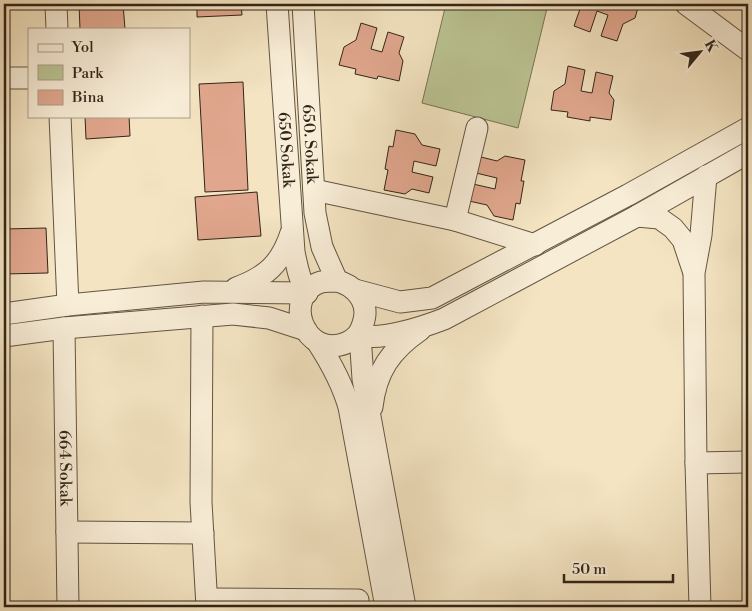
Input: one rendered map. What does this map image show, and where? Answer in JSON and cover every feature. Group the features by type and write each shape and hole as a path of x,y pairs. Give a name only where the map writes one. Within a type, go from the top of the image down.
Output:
{"street":[{"path":"56,4 57,28"},
{"name":"650 Sokak","path":"277,4 294,252 302,286 308,293"},
{"name":"650. Sokak","path":"303,4 318,230 322,247 346,285"},
{"path":"686,4 748,50"},
{"path":"4,78 28,78"},
{"path":"60,118 68,305"},
{"path":"455,220 477,128"},
{"path":"386,607 349,407 332,365 300,318 300,307 308,293 321,282 346,285 400,302 432,298 535,245 748,128"},
{"path":"4,336 64,328 233,314 269,318 312,336 328,346 338,346 360,334 387,335 428,325 482,300 748,153"},
{"path":"700,607 694,273 702,235 706,176"},
{"path":"314,190 455,220 535,245"},
{"path":"637,216 659,218 673,228 683,240 694,273"},
{"path":"227,291 252,282 275,266 286,249 292,228"},
{"path":"346,285 360,296 365,307 365,317 360,334 364,379 405,607"},
{"path":"4,314 68,305 204,292 308,293"},
{"path":"202,316 201,502 207,603 358,600"},
{"path":"371,422 374,390 382,369 392,353 405,340 428,325"},
{"name":"664 Sokak","path":"64,328 68,607"},
{"path":"696,463 748,462"},
{"path":"67,532 203,532"}],"green space":[{"path":"446,4 548,4 518,128 422,103"}],"building":[{"path":"79,4 123,4 125,28 80,28"},
{"path":"197,4 241,4 242,15 197,17"},
{"path":"577,4 639,4 635,18 623,24 617,41 601,36 608,15 597,11 590,32 574,26 580,9"},
{"path":"361,23 377,28 371,49 382,52 388,32 404,37 399,53 403,61 399,81 378,76 377,79 355,74 356,69 339,65 344,47 356,40"},
{"path":"568,66 585,70 581,91 592,93 596,72 613,76 609,93 614,100 611,120 590,117 590,121 567,117 568,112 551,110 554,91 565,84"},
{"path":"243,82 248,190 205,192 199,84"},
{"path":"85,118 129,118 130,136 86,139"},
{"path":"396,130 415,134 422,145 440,149 436,166 414,161 412,172 433,177 429,193 412,189 405,194 384,190 388,170 385,169 389,146 393,147"},
{"path":"505,156 525,160 521,181 524,181 520,204 516,203 513,220 494,216 487,205 469,201 473,184 495,189 497,178 476,173 481,157 497,161"},
{"path":"257,192 261,236 198,240 195,197"},
{"path":"46,228 48,273 4,274 4,229"}]}
